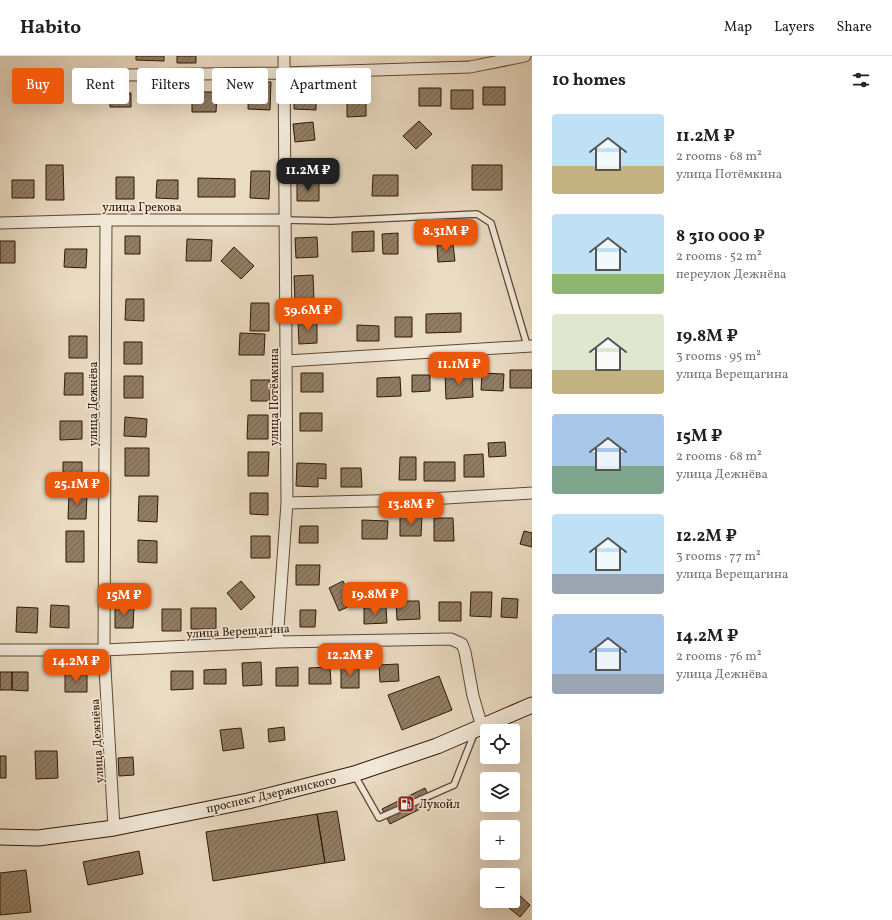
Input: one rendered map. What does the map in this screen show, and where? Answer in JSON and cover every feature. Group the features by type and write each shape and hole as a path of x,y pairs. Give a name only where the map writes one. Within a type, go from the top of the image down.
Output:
{"street":[{"name":"улица Потёмкина","path":"283,68 284,56"},
{"path":"371,70 470,67 525,56"},
{"path":"129,75 276,73"},
{"name":"улица Потёмкина","path":"277,642 287,503 287,361 283,104"},
{"name":"улица Грекова","path":"0,223 106,220 284,220"},
{"name":"улица Дежнёва","path":"106,220 104,650 114,828"},
{"path":"287,361 529,345"},
{"path":"287,503 412,500 532,492"},
{"name":"улица Верещагина","path":"0,650 104,650 277,642 451,639 462,644 465,652 479,729"},
{"name":"проспект Дзержинского","path":"0,837 38,838 114,828 248,801 354,774 437,746 532,705"}],"lane":[{"path":"284,220 331,221 477,214 491,223 529,345"},
{"path":"354,774 379,818 454,785 479,729"}],"building":[{"path":"136,56 164,56 164,61 136,60"},
{"path":"177,56 196,56 196,63 177,63"},
{"path":"268,82 271,82 270,110 248,109 248,104 268,104"},
{"path":"483,87 505,87 505,105 483,105"},
{"path":"419,88 441,88 441,106 419,106"},
{"path":"451,90 473,90 473,109 451,109"},
{"path":"204,92 212,92 212,104 216,104 216,112 192,112 192,104 204,104"},
{"path":"129,93 131,93 131,107 110,107 110,104 129,104"},
{"path":"294,104 316,104 316,110 294,109"},
{"path":"347,104 366,104 366,116 347,117"},
{"path":"419,121 432,134 416,149 403,136"},
{"path":"313,122 315,140 295,142 293,124"},
{"path":"46,165 63,165 64,200 46,200"},
{"path":"472,165 502,165 502,190 472,190"},
{"path":"251,171 270,171 269,199 250,198"},
{"path":"373,175 398,175 398,196 372,196"},
{"path":"116,177 134,177 134,199 116,199"},
{"path":"198,178 235,179 235,197 198,197"},
{"path":"12,180 34,180 34,198 12,198"},
{"path":"157,180 178,180 178,199 156,198"},
{"path":"297,182 319,182 319,201 297,201"},
{"path":"374,231 374,251 352,252 352,232"},
{"path":"398,233 398,254 383,254 382,234"},
{"path":"125,236 140,236 140,254 125,254"},
{"path":"317,237 318,257 296,258 295,238"},
{"path":"187,239 212,240 211,261 186,261"},
{"path":"0,241 15,241 15,263 0,263"},
{"path":"453,244 455,261 438,262 437,245"},
{"path":"234,247 254,266 241,279 221,261"},
{"path":"65,249 87,249 86,268 64,267"},
{"path":"313,275 314,300 295,301 294,276"},
{"path":"126,299 144,299 144,321 125,320"},
{"path":"251,303 269,303 269,331 250,331"},
{"path":"461,313 461,332 426,333 426,314"},
{"path":"395,317 412,317 412,337 395,337"},
{"path":"317,321 317,343 299,344 298,322"},
{"path":"357,325 379,326 379,341 357,341"},
{"path":"240,333 265,334 264,355 239,355"},
{"path":"69,336 87,336 87,358 69,358"},
{"path":"124,342 142,342 142,364 124,364"},
{"path":"510,370 532,370 532,388 510,388"},
{"path":"65,373 83,373 83,395 64,395"},
{"path":"301,373 323,373 323,392 301,392"},
{"path":"472,373 473,397 446,399 445,374"},
{"path":"482,373 504,374 503,391 481,390"},
{"path":"412,375 430,375 430,391 412,392"},
{"path":"124,376 143,376 143,398 124,398"},
{"path":"400,377 401,396 377,397 377,378"},
{"path":"251,380 270,380 270,401 251,401"},
{"path":"300,413 322,413 322,431 300,431"},
{"path":"248,415 268,415 268,439 247,439"},
{"path":"125,417 147,419 146,437 124,436"},
{"path":"60,421 82,421 82,439 60,440"},
{"path":"505,442 506,456 489,457 488,443"},
{"path":"125,448 149,448 149,476 125,476"},
{"path":"248,452 269,452 268,476 248,476"},
{"path":"483,454 484,477 464,477 464,455"},
{"path":"400,457 416,457 416,480 399,480"},
{"path":"63,462 82,462 82,484 63,484"},
{"path":"424,462 455,462 455,481 424,481"},
{"path":"297,463 326,464 326,479 318,478 318,487 296,486"},
{"path":"341,468 361,468 362,487 341,487"},
{"path":"69,493 87,494 86,519 68,519"},
{"path":"250,493 268,493 268,515 250,514"},
{"path":"139,496 158,496 157,522 138,521"},
{"path":"400,517 422,517 421,536 400,536"},
{"path":"434,518 453,518 454,541 434,541"},
{"path":"362,520 388,521 387,539 362,539"},
{"path":"300,526 318,526 318,543 299,543"},
{"path":"66,531 84,531 84,562 66,562"},
{"path":"524,531 532,533 532,547 520,544"},
{"path":"251,536 270,536 270,558 251,558"},
{"path":"138,540 157,541 157,563 138,562"},
{"path":"296,565 320,565 319,585 296,585"},
{"path":"241,581 255,597 241,610 227,593"},
{"path":"343,581 354,604 339,611 329,588"},
{"path":"471,592 492,592 491,617 470,616"},
{"path":"502,598 518,599 517,618 501,617"},
{"path":"396,601 419,601 420,619 397,620"},
{"path":"439,602 461,602 461,621 439,621"},
{"path":"51,605 69,606 69,628 50,627"},
{"path":"115,606 134,606 133,628 115,628"},
{"path":"17,607 38,608 37,633 16,632"},
{"path":"386,607 387,623 364,624 364,608"},
{"path":"191,608 216,608 216,629 191,629"},
{"path":"162,609 181,609 181,631 162,631"},
{"path":"300,610 316,610 315,627 300,627"},
{"path":"261,662 262,685 243,686 242,663"},
{"path":"398,664 399,681 380,682 379,665"},
{"path":"341,666 359,666 359,688 341,688"},
{"path":"298,667 298,686 276,686 276,668"},
{"path":"330,667 331,684 309,684 309,668"},
{"path":"226,669 226,684 204,684 204,670"},
{"path":"171,671 193,671 193,689 171,690"},
{"path":"0,672 12,672 12,690 0,690"},
{"path":"12,672 28,672 28,691 12,690"},
{"path":"65,674 87,674 87,692 65,692"},
{"path":"439,676 452,710 402,730 388,695"},
{"path":"284,727 285,740 269,742 268,729"},
{"path":"241,728 244,748 223,751 220,730"},
{"path":"35,751 57,751 58,778 36,779"},
{"path":"0,756 6,756 6,778 0,778"},
{"path":"133,757 134,775 119,776 118,758"},
{"path":"425,788 432,803 390,824 382,809"},
{"path":"337,811 345,860 325,863 317,814"},
{"path":"317,814 325,863 213,881 206,832"},
{"path":"139,851 143,874 88,885 83,862"},
{"path":"26,870 31,912 0,915 0,873"},
{"path":"520,896 530,905 520,917 509,908 520,908"}],"place":[{"name":"Лукойл","path":"406,804"}]}
